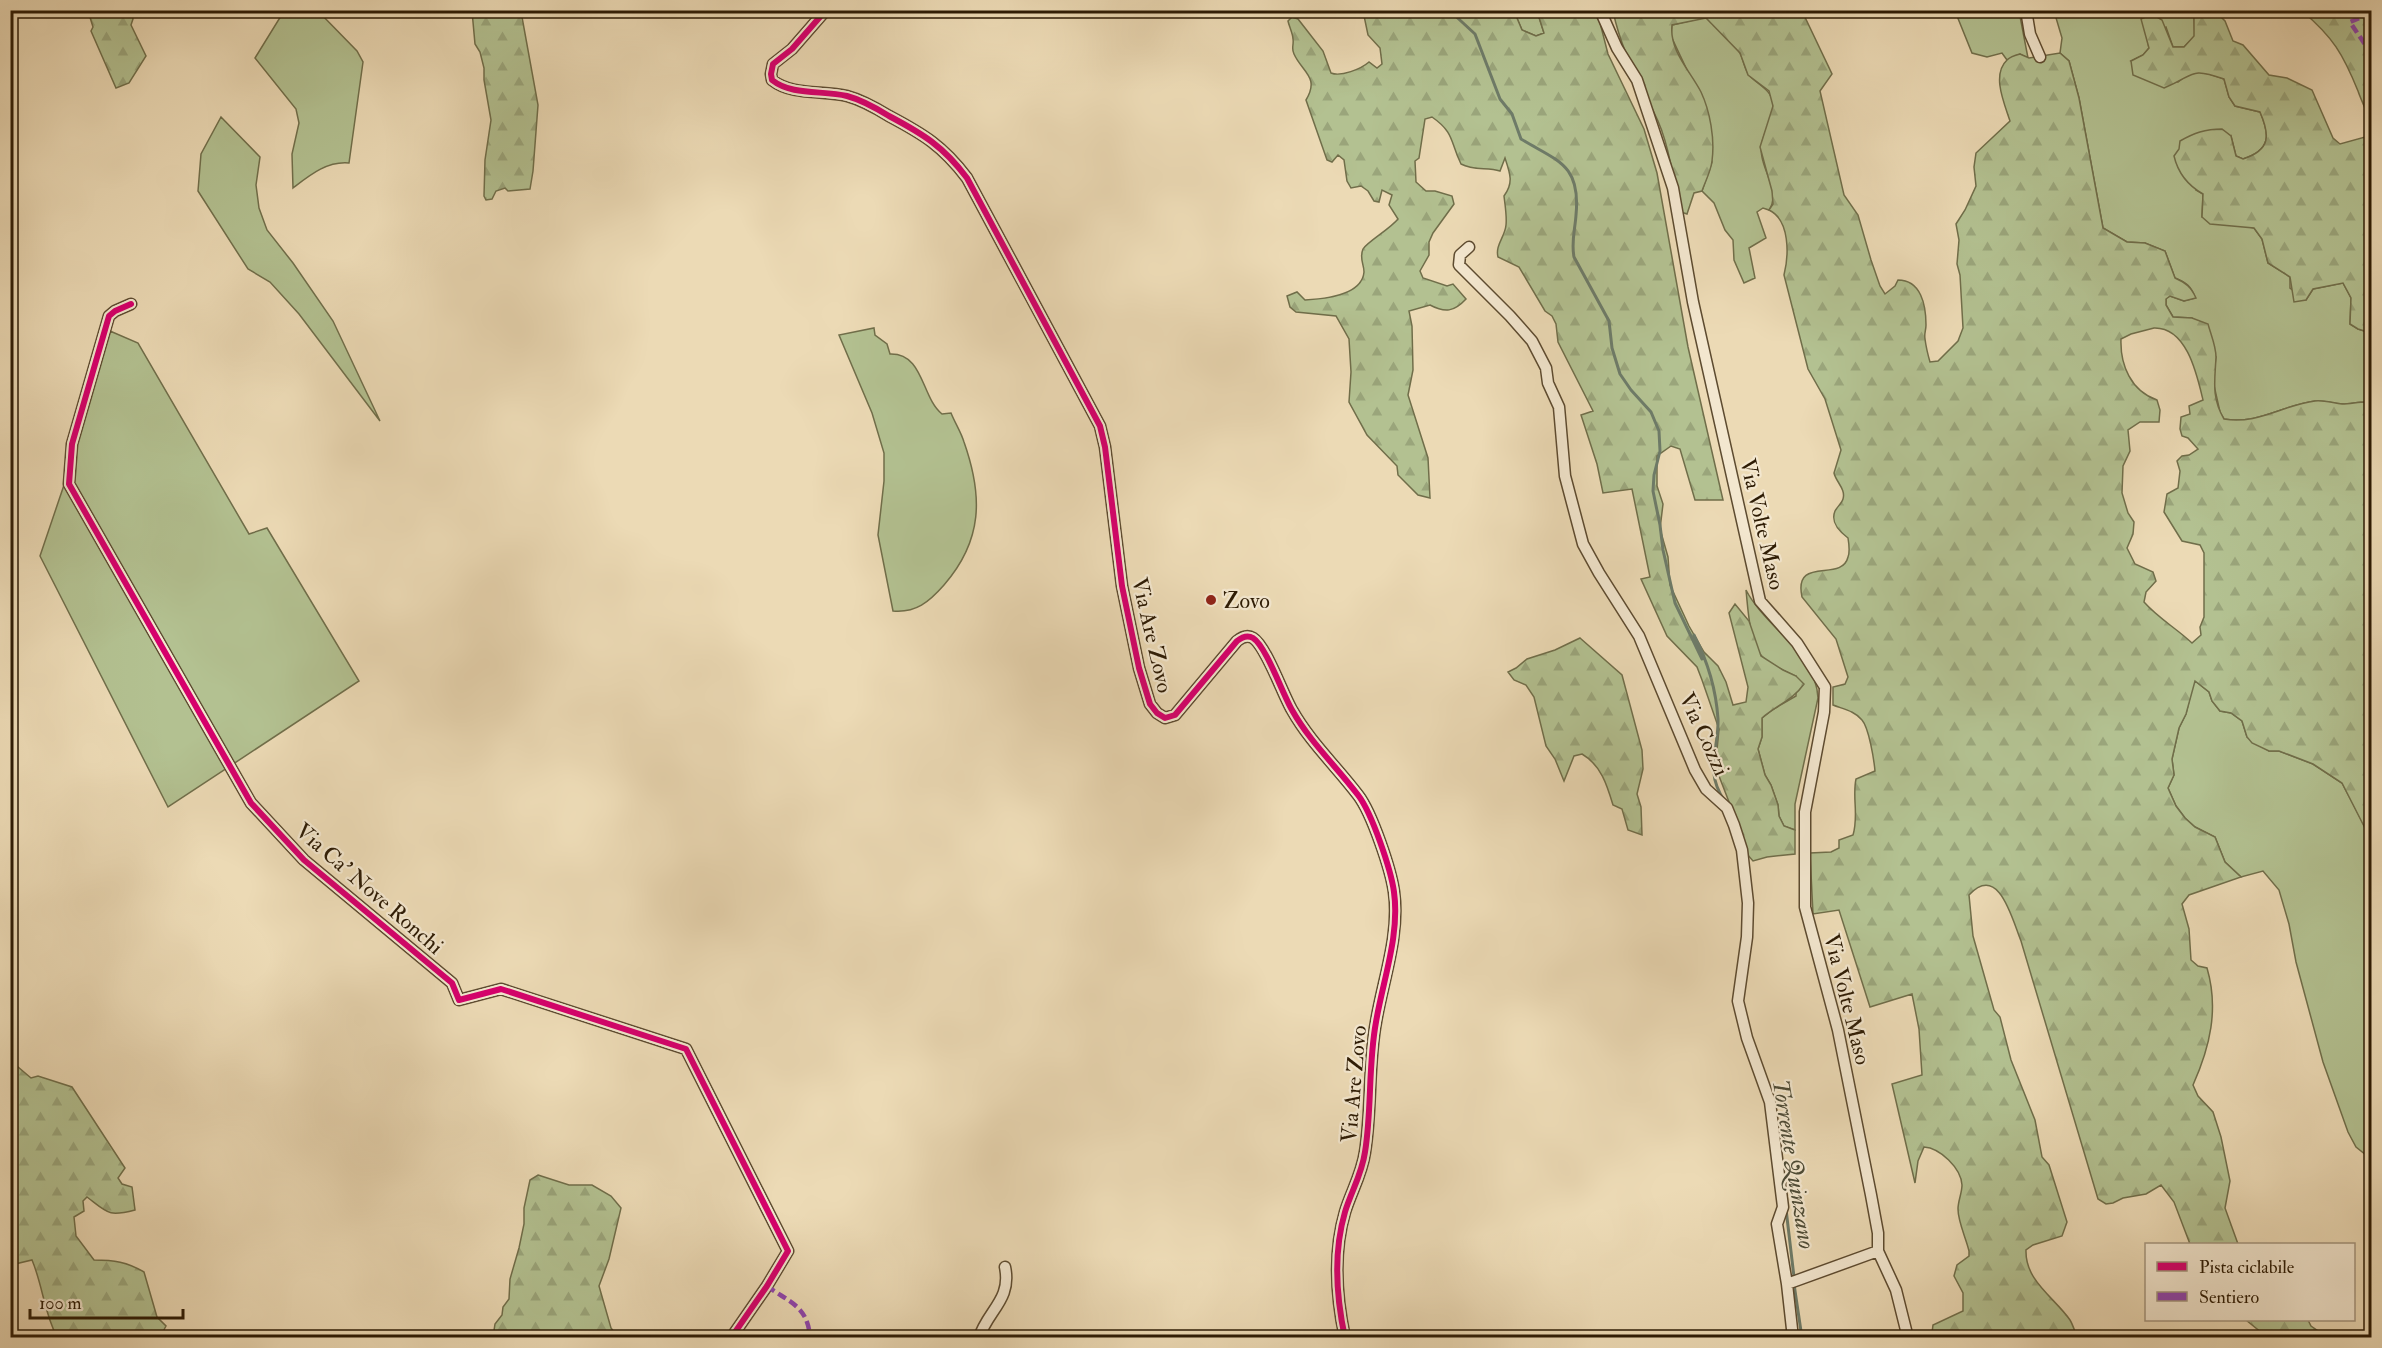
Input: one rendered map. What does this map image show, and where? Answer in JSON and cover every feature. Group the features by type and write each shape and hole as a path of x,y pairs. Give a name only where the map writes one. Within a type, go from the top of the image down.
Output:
{"street":[{"name":"Via Are Zovo","path":"825,10 792,49 773,64 772,80 789,90 848,96 869,105 927,136 953,160 967,178 1038,312 1078,381 1100,426 1105,447 1122,586 1139,668 1150,704 1157,713 1165,718 1175,715 1237,641 1251,637 1256,640 1267,656 1281,689 1302,728 1360,797 1380,843 1394,892 1395,921 1375,1024 1369,1080 1369,1127 1363,1167 1337,1241 1338,1286 1345,1338"},
{"name":"Via Volte Maso","path":"1600,10 1617,48 1637,81 1673,188 1693,302 1760,601 1797,643 1825,687 1824,712 1805,812 1805,907 1838,1030 1878,1233 1878,1251"},
{"path":"2026,10 2030,34 2040,57"},
{"name":"Via Cozzi","path":"1469,247 1460,255 1459,265 1532,341 1546,368 1548,382 1558,407 1565,476 1583,544 1640,636 1695,770 1706,789 1727,808 1742,850 1748,903 1747,937 1738,1001 1747,1038 1770,1102 1783,1207 1777,1224 1788,1283 1793,1338"},
{"name":"Via Ca' Nove Ronchi","path":"131,304 115,310 109,316 72,444 69,484 251,803 304,860 452,983 459,1000 501,989 686,1049 788,1251 731,1338"},
{"path":"1788,1283 1878,1251 1896,1290 1908,1338"},
{"path":"979,1338 985,1322 998,1308 1006,1275 1005,1267"}],"green space":[{"path":"88,11 132,11 131,25 146,56 129,83 116,88 91,31 93,27"},
{"path":"284,11 318,11 357,51 363,62 349,163 326,167 293,188 292,154 299,123 296,109 255,58"},
{"path":"472,11 519,11 538,105 530,189 508,191 505,188 496,191 492,199 486,200 484,196 485,160 491,120 484,68 480,52 475,44"},
{"path":"1363,11 1514,11 1522,30 1536,36 1544,33 1537,11 1597,11 1608,54 1644,129 1657,173 1688,347 1723,500 1695,500 1680,449 1671,446 1657,456 1657,486 1663,504 1660,529 1668,557 1670,585 1704,652 1718,666 1733,705 1746,702 1748,687 1729,613 1735,604 1749,621 1761,656 1796,676 1804,684 1795,695 1762,718 1762,737 1758,749 1765,775 1778,805 1779,816 1784,826 1795,830 1795,854 1753,861 1746,853 1719,776 1716,760 1719,729 1702,680 1697,667 1667,636 1641,579 1650,577 1632,489 1603,493 1597,464 1581,415 1593,411 1558,342 1556,324 1552,316 1545,311 1519,267 1498,257 1498,249 1506,225 1504,196 1510,182 1510,173 1505,158 1500,171 1461,164 1445,128 1432,117 1425,119 1419,158 1415,161 1416,182 1426,191 1452,196 1454,204 1433,233 1429,242 1429,255 1420,271 1423,278 1447,286 1453,284 1466,299 1457,307 1449,310 1430,305 1409,311 1412,326 1413,370 1408,395 1428,458 1430,498 1418,495 1398,475 1397,466 1367,435 1349,402 1351,372 1349,339 1336,316 1296,312 1290,307 1287,296 1297,292 1305,300 1340,295 1356,286 1362,280 1364,272 1363,249 1398,219 1389,205 1392,195 1382,190 1379,202 1374,201 1368,191 1361,186 1351,188 1347,181 1344,160 1338,155 1332,162 1327,160 1306,100 1310,92 1310,80 1294,54 1293,37 1288,21 1292,17 1298,19 1323,51 1331,73 1340,74 1351,72 1369,62 1377,68 1382,64 1380,48 1368,35"},
{"path":"1514,11 1537,11 1544,33 1536,36 1522,30"},
{"path":"1613,11 1802,11 1832,74 1820,91 1844,195 1858,215 1871,260 1885,294 1895,286 1898,280 1912,284 1921,295 1925,310 1926,348 1930,362 1938,361 1958,341 1963,328 1960,275 1957,264 1959,240 1956,224 1976,186 1974,167 1976,153 2010,121 2001,90 2002,66 2008,59 2020,54 2029,58 2060,53 2069,61 2079,98 2103,228 2127,242 2145,243 2165,251 2175,278 2192,291 2196,298 2184,301 2170,296 2166,299 2166,305 2173,317 2192,318 2208,324 2216,353 2215,396 2224,419 2259,417 2315,401 2342,404 2366,402 2371,394 2371,840 2342,783 2313,764 2279,751 2269,751 2252,743 2247,737 2242,721 2231,713 2220,711 2212,701 2209,692 2195,681 2186,714 2179,728 2172,759 2174,775 2168,788 2176,806 2195,827 2215,837 2225,862 2241,877 2189,895 2182,904 2189,929 2191,960 2198,966 2207,968 2212,998 2208,1042 2193,1085 2198,1096 2213,1112 2221,1137 2230,1181 2225,1208 2238,1243 2190,1243 2174,1202 2161,1185 2146,1194 2123,1198 2113,1203 2106,1204 2098,1199 2021,941 2009,908 1996,890 1989,886 1979,887 1969,895 1973,936 1994,1010 2000,1017 2011,1060 2035,1120 2042,1157 2049,1165 2067,1222 2062,1236 2033,1245 2026,1250 2027,1261 2035,1280 2070,1320 2077,1337 1934,1338 1932,1333 1933,1325 1963,1311 1963,1293 1954,1276 1957,1265 1969,1256 1969,1251 1958,1214 1962,1185 1958,1172 1943,1155 1924,1147 1918,1161 1915,1183 1892,1084 1922,1075 1919,1029 1912,994 1870,1007 1839,910 1813,914 1810,853 1831,852 1839,848 1839,840 1853,835 1856,779 1875,771 1865,724 1852,712 1833,705 1833,687 1845,684 1848,677 1836,639 1802,597 1801,584 1805,577 1811,573 1837,568 1844,564 1849,548 1848,538 1839,530 1834,519 1835,511 1844,495 1834,473 1841,450 1825,399 1808,369 1784,275 1787,248 1784,230 1776,215 1769,210 1773,204 1772,191 1760,147 1773,106 1769,91 1748,75 1740,53 1706,18 1672,25 1677,52 1704,100 1711,125 1713,144 1711,165 1702,191 1694,193 1687,214 1678,211 1666,143 1626,54","holes":["2154,328 2175,335 2189,354 2203,400 2189,406 2190,414 2181,417 2182,436 2188,438 2198,449 2189,455 2182,456 2177,461 2180,471 2178,488 2167,494 2164,512 2182,541 2200,545 2204,553 2204,617 2200,627 2201,635 2192,643 2144,602 2146,592 2156,581 2153,572 2135,564 2127,548 2133,534 2134,522 2128,513 2122,493 2123,466 2130,451 2128,430 2140,422 2159,422 2160,410 2157,400 2140,390 2129,376 2121,349 2121,339"]},
{"path":"1955,11 2019,11 2028,58 2020,54 2007,60 2002,53 1987,57 1972,53"},
{"path":"2054,11 2204,11 2194,18 2195,36 2184,47 2173,47 2166,27 2147,38 2149,48 2143,55 2131,61 2178,82 2190,74 2200,72 2224,79 2229,97 2235,106 2260,112 2266,128 2266,141 2259,151 2243,159 2236,156 2231,136 2196,190 2203,194 2202,217 2254,228 2262,239 2268,263 2290,277 2290,288 2306,300 2313,289 2343,283 2351,298 2350,324 2371,333 2371,394 2366,402 2343,404 2315,401 2259,417 2224,419 2220,412 2213,381 2216,357 2192,318 2173,317 2166,305 2166,298 2170,296 2184,301 2195,298 2192,291 2185,283 2175,278 2165,251 2145,243 2127,242 2103,228 2079,98 2069,61 2060,53 2062,38"},
{"path":"2204,11 2215,11 2225,21 2233,41 2243,45 2269,75 2287,78 2312,90 2333,138 2340,144 2369,136 2369,119 2342,56 2322,29 2302,11 2371,11 2371,333 2350,324 2351,298 2343,283 2313,289 2306,300 2294,302 2290,277 2268,263 2262,239 2254,228 2210,224 2202,217 2203,194 2188,183 2174,156 2179,149 2180,141 2200,132 2222,129 2231,136 2236,156 2243,159 2259,151 2266,141 2266,128 2260,112 2235,106 2229,97 2224,79 2197,73 2164,88 2133,75 2131,61 2143,55 2149,48 2141,19 2152,14 2162,20 2173,47 2184,47 2194,36 2194,18"},
{"path":"1706,17 1734,45 1741,55 1748,74 1766,89 1773,102 1772,114 1761,150 1771,184 1772,204 1769,210 1763,208 1757,212 1766,238 1749,248 1755,278 1744,283 1734,260 1733,240 1725,230 1714,203 1702,191 1712,162 1687,70 1671,36 1672,25"},
{"path":"221,117 260,157 256,185 259,208 267,230 333,321 380,421 299,314 270,282 248,269 198,191 201,154"},
{"path":"874,328 875,335 887,344 890,354 901,356 916,368 935,406 942,414 951,413 963,438 970,462 976,499 976,517 972,534 957,568 933,597 922,605 901,611 893,611 878,535 884,481 884,453 872,413 839,335"},
{"path":"110,331 138,343 249,534 267,528 359,681 168,807 40,556 64,485 70,440 83,396"},
{"path":"1746,590 1754,603 1809,667 1815,682 1818,698 1795,804 1795,830 1784,826 1779,816 1778,805 1765,775 1758,749 1762,737 1762,718 1796,696 1796,676 1772,664 1760,654 1751,631"},
{"path":"1580,638 1622,675 1642,750 1643,769 1637,794 1641,807 1642,835 1628,830 1622,809 1613,805 1599,770 1582,754 1574,756 1564,781 1555,759 1546,746 1534,697 1526,685 1514,680 1508,672 1527,659 1555,650"},
{"path":"2194,680 2209,692 2212,701 2220,711 2231,713 2242,721 2247,737 2269,751 2279,751 2313,764 2342,783 2372,840 2371,1159 2356,1147 2348,1132 2323,1062 2279,890 2263,871 2241,877 2225,862 2215,837 2195,827 2185,818 2176,806 2168,788 2174,775 2172,759 2179,728 2186,714"},
{"path":"11,1061 31,1078 38,1076 72,1087 125,1168 118,1178 122,1184 132,1187 135,1210 109,1212 87,1197 83,1201 84,1211 74,1217 76,1236 94,1260 120,1262 144,1272 157,1317 166,1326 160,1337 57,1337 32,1260 11,1265"},
{"path":"538,1175 569,1185 592,1185 611,1196 621,1208 609,1259 599,1286 611,1328 618,1337 493,1337 495,1324 509,1299 510,1279 524,1224 524,1208 530,1180"},
{"path":"2247,1321 2308,1321 2311,1326 2327,1337 2267,1337"}],"waterway":[{"name":"Torrente Quinzano","path":"1449,10 1475,34 1500,99 1512,114 1521,139 1556,159 1570,174 1575,185 1577,198 1573,241 1574,257 1609,321 1612,348 1620,374 1651,412 1659,431 1660,451 1653,491 1663,550 1675,603 1702,659 1694,635 1699,645 1713,686 1718,719 1714,769 1718,789 1724,800"},
{"name":"Torrente Quinzano","path":"1786,1209 1794,1277"},
{"name":"Torrente Quinzano","path":"1794,1284 1802,1338"}],"marked path":[{"path":"2372,16 2364,16 2350,22 2372,55"},
{"path":"767,1286 801,1311 810,1338"}],"cycle path":[{"path":"826,10 792,49 773,64 772,80 798,91 838,94 869,104 932,142 967,178 1100,426 1105,447 1122,586 1139,668 1150,704 1157,713 1165,718 1175,715 1237,641 1245,637 1253,638 1274,671 1299,722 1358,795 1375,828 1392,882 1395,925 1374,1038 1365,1152 1341,1227 1337,1259 1338,1290 1345,1338"},
{"path":"131,304 109,316 72,444 69,484 251,803 304,860 452,983 459,1000 501,989 686,1049 788,1251 731,1338"}],"place":[{"name":"Zovo","path":"1211,600"}]}
